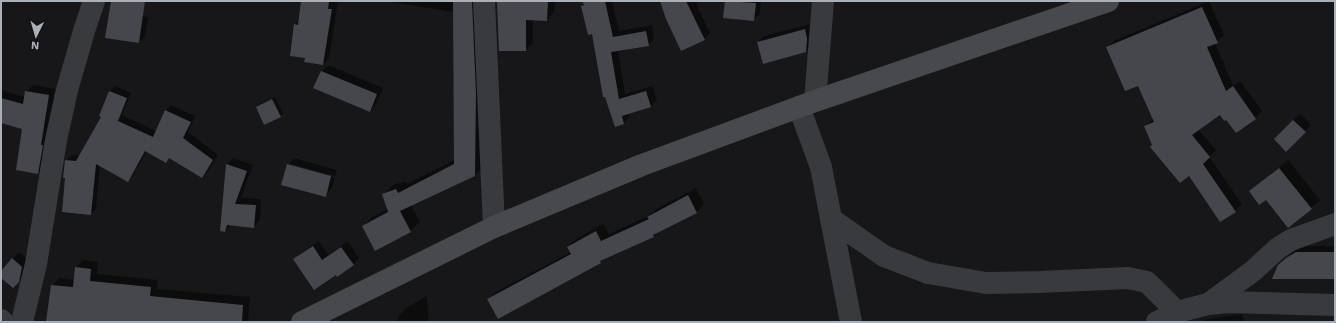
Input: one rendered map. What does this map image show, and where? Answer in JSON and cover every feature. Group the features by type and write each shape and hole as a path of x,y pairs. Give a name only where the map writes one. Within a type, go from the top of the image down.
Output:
{"main road":[{"path":"302,322 494,226 642,165 807,104 1108,1"}],"street":[{"path":"22,322 36,264 56,140 67,90 94,1"},
{"path":"484,1 494,226"},
{"path":"823,1 807,104 832,219 851,322"},
{"path":"832,219 884,256 928,273 986,283 1128,278 1148,282 1163,319 1208,304 1229,302 1307,313 1335,306"},
{"path":"1208,304 1253,271 1278,248 1291,240 1335,224"}],"building":[{"path":"111,1 145,1 139,43 105,38"},
{"path":"301,1 329,1 328,9 332,9 323,65 304,62 305,58 290,56 294,24 298,25"},
{"path":"453,1 472,1 476,94 475,176 400,211 411,232 375,251 362,226 388,212 382,194 396,189 398,193 454,164"},
{"path":"497,1 548,1 547,21 526,20 526,51 499,51"},
{"path":"582,1 605,1 613,37 646,31 649,46 611,52 619,99 646,91 651,107 622,116 624,124 615,127 605,97 603,97 592,34 588,35 581,6 584,5"},
{"path":"660,1 686,1 705,40 681,51 666,19"},
{"path":"725,1 756,3 754,21 723,18"},
{"path":"1202,7 1218,43 1207,47 1226,91 1233,86 1256,119 1236,133 1220,115 1192,135 1210,157 1203,164 1236,212 1220,222 1189,176 1180,183 1150,147 1152,145 1144,126 1154,122 1138,86 1125,91 1106,47"},
{"path":"805,29 807,39 806,52 763,64 757,42"},
{"path":"321,71 377,94 370,112 313,88"},
{"path":"25,91 49,95 38,174 16,170 22,129 1,123 1,98 23,104"},
{"path":"109,91 127,98 118,121 153,137 165,110 191,122 183,138 213,160 202,178 169,158 166,163 145,151 128,182 96,164 91,215 62,212 65,160 76,161 101,117 99,116"},
{"path":"272,99 281,117 264,125 256,107"},
{"path":"1293,120 1306,132 1286,152 1274,139"},
{"path":"226,164 247,171 235,204 256,205 254,228 227,225 225,232 220,231"},
{"path":"287,164 331,176 326,197 281,185"},
{"path":"1279,168 1312,209 1288,228 1266,200 1259,205 1249,191"},
{"path":"688,195 697,213 653,235 654,237 600,261 601,263 498,319 487,299 571,254 567,247 596,231 601,241 649,219 647,217"},
{"path":"313,246 322,260 341,247 354,265 314,290 293,259"},
{"path":"1296,252 1335,252 1335,279 1272,279 1278,265"},
{"path":"12,258 22,267 19,282 13,288 1,278 1,271"},
{"path":"75,267 91,269 90,281 151,287 150,296 243,305 242,322 46,322 51,285 73,287"}]}
